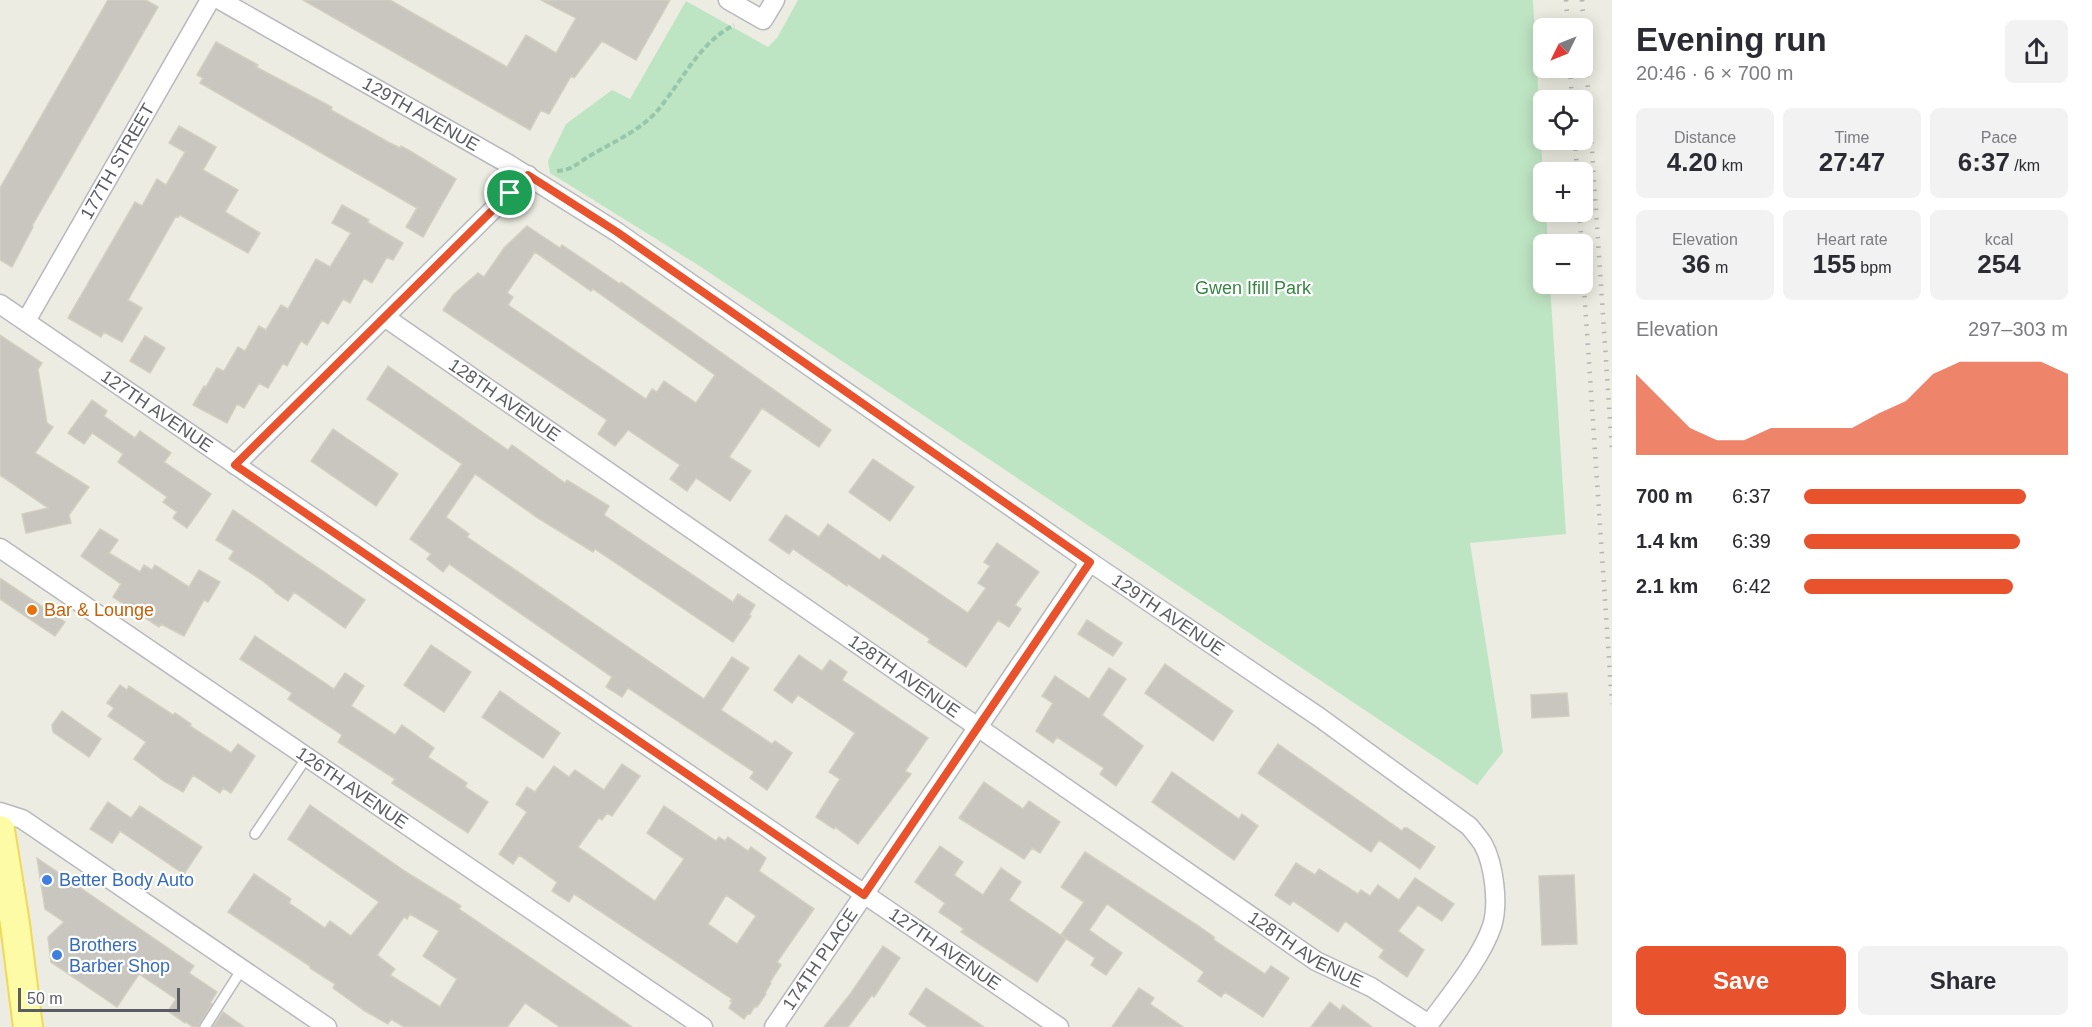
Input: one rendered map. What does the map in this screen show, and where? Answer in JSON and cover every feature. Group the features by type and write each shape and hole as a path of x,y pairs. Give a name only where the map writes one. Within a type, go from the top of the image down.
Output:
{"main road":[{"path":"0,830 11,893 28,1027"}],"street":[{"name":"177TH STREET","path":"26,321 210,0"},
{"name":"129TH AVENUE","path":"219,0 528,175 617,232 1090,562 1319,717 1469,826 1483,844 1491,864 1495,897 1493,924 1482,949 1430,1026"},
{"path":"728,0 764,20 775,0"},
{"path":"235,465 528,175"},
{"name":"127TH AVENUE","path":"0,304 1059,1027"},
{"name":"128TH AVENUE","path":"386,318 1316,961 1371,987 1430,1026"},
{"name":"126TH AVENUE","path":"0,548 703,1027"},
{"name":"174TH PLACE","path":"774,1027 1090,562"},
{"path":"0,812 22,819 327,1027"}],"lane":[{"path":"255,834 307,758"},
{"path":"205,1027 242,969"}],"path":[{"path":"552,172 567,171 635,129 657,112 686,70 719,34 737,23"}],"green space":[{"name":"Gwen Ifill Park","path":"798,0 1533,0 1533,78 1537,78 1538,90 1533,90 1533,150 1542,150 1542,162 1533,162 1533,222 1547,222 1547,234 1533,234 1533,294 1551,294 1566,534 1470,543 1503,752 1477,785 698,265 550,173 548,161 566,124 612,90 630,99 686,1 768,47 777,38"}],"building":[{"path":"108,0 146,0 158,7 32,226 12,267 0,260 0,188"},
{"path":"303,0 390,0 507,67 526,35 556,53 576,18 541,0 670,0 636,60 602,41 574,78 571,76 549,114 541,110 530,130"},
{"path":"216,42 258,65 256,67 332,107 331,110 388,142 400,148 401,146 456,179 423,237 406,227 417,208 200,83 203,78 197,75"},
{"path":"179,126 216,147 203,170 238,190 225,212 260,233 248,253 180,215 176,216 128,300 142,308 122,342 104,332 101,337 68,318 135,202 142,206 157,179 166,185 185,152 169,143"},
{"path":"342,205 403,243 393,260 387,257 372,283 364,278 350,303 343,299 328,324 322,320 307,345 301,341 287,366 283,363 268,388 259,383 244,408 237,404 227,423 193,405 217,368 224,371 238,347 245,351 259,326 266,330 281,305 288,309 316,259 330,267 351,233 332,223"},
{"path":"527,226 560,248 562,245 620,284 621,282 831,430 819,447 762,408 729,457 751,471 730,501 696,478 687,491 670,479 680,465 628,430 615,446 598,434 607,420 443,310 453,295 478,273 484,277 504,248","holes":["535,252 591,291 593,289 715,375 696,403 664,381 657,392 652,389 646,399 508,305 513,297 507,293"]},
{"path":"0,335 42,363 38,369 47,423 53,427 35,453 89,487 69,515 71,523 26,533 22,514 48,508 0,475"},
{"path":"145,336 165,348 150,373 130,361"},
{"path":"388,366 508,450 512,445 565,483 567,480 609,506 604,515 733,602 738,594 755,605 749,615 751,616 733,642 595,549 593,552 538,518 475,474 446,517 469,534 467,537 704,699 732,657 749,668 721,710 772,744 775,741 792,753 767,790 750,778 754,772 628,688 622,697 606,687 612,677 449,564 443,572 427,559 431,554 410,539 462,464 367,399"},
{"path":"92,400 107,411 104,416 135,438 140,431 171,453 164,462 211,494 187,528 173,518 177,512 163,502 167,497 118,462 123,454 92,433 84,444 68,433"},
{"path":"333,429 398,474 376,506 311,461"},
{"path":"873,459 914,487 890,521 849,492"},
{"path":"233,510 365,600 345,628 294,592 288,601 229,559 234,551 216,540"},
{"path":"786,515 819,537 828,524 880,560 883,555 968,613 986,588 978,583 990,566 984,562 997,543 1039,572 1015,605 1021,609 1009,627 998,620 966,667 928,642 930,639 848,584 847,586 793,549 789,554 769,540"},
{"path":"100,529 118,540 109,553 140,572 144,565 152,570 155,565 189,587 199,570 220,582 208,602 204,600 184,636 161,624 159,627 113,597 121,584 81,556"},
{"name":"Bar & Lounge","path":"0,578 65,622 55,636 0,599"},
{"path":"1087,620 1122,643 1113,656 1078,634"},
{"path":"255,636 334,689 345,673 364,686 351,706 395,735 402,725 434,748 428,757 467,783 465,787 488,802 468,833 392,783 395,779 338,742 342,735 288,699 292,693 240,659"},
{"path":"431,645 471,672 444,712 404,685"},
{"path":"799,655 822,671 830,660 847,672 842,680 928,738 905,771 911,774 858,844 835,827 834,829 816,817 840,779 829,772 855,733 798,695 792,703 774,690"},
{"path":"1165,664 1233,711 1213,741 1145,693"},
{"path":"1109,668 1126,679 1102,715 1143,746 1116,786 1100,774 1104,768 1057,737 1053,743 1036,731 1053,703 1042,696 1055,676 1089,699"},
{"path":"120,685 127,690 129,686 173,715 175,713 191,724 190,726 231,753 238,744 255,756 231,793 223,788 220,793 193,775 183,792 134,759 146,742 108,716 114,708 107,703"},
{"path":"500,691 560,733 543,758 482,717"},
{"path":"1567,693 1569,716 1532,718 1531,695"},
{"path":"62,711 101,739 89,757 53,732 52,725"},
{"path":"1278,744 1402,831 1407,828 1435,847 1420,869 1379,840 1371,852 1258,773"},
{"path":"622,764 640,776 612,816 607,813 602,820 599,818 578,847 655,901 684,859 647,833 664,806 716,841 719,837 725,841 728,837 748,851 751,847 766,858 759,871 814,909 777,962 781,965 770,982 766,994 757,1007 755,1006 744,1019 729,1008 732,999 574,894 569,902 552,891 557,882 519,855 513,864 499,854 527,812 516,804 527,787 535,792 554,766 569,777 575,770 604,790","holes":["726,895 756,916 737,944 708,924"]},
{"path":"1172,772 1239,819 1242,814 1258,826 1234,860 1152,802"},
{"path":"984,782 1023,809 1029,801 1060,822 1040,853 1032,848 1024,859 959,818"},
{"path":"108,802 131,818 140,806 202,847 184,874 120,831 112,843 90,829"},
{"path":"310,805 406,872 461,906 459,909 632,1027 560,1027 525,1003 507,1027 404,1027 391,1019 388,1024 333,988 335,984 310,966 228,912 254,874 291,899 289,903 325,928 330,921 351,936 379,902 288,839","holes":["410,914 439,931 423,956 457,979 440,1007 390,975 395,969 377,955 404,917 407,919"]},
{"path":"940,846 963,862 954,875 983,895 1001,868 1021,882 1009,900 1066,939 1037,982 961,932 964,929 939,912 945,903 915,882"},
{"path":"1085,852 1200,927 1214,937 1214,940 1265,974 1271,966 1289,978 1263,1017 1225,992 1221,997 1198,981 1204,972 1107,904 1089,930 1122,953 1106,975 1091,965 1095,958 1061,935 1084,902 1061,887"},
{"path":"37,858 194,966 189,973 217,992 198,1027 185,1023 168,1011 176,999 139,974 117,1007 51,962 48,937 64,922 45,909"},
{"path":"1296,863 1315,875 1319,869 1358,894 1361,890 1370,896 1378,885 1399,900 1415,878 1454,904 1442,921 1418,905 1398,931 1424,950 1407,977 1379,957 1384,950 1345,921 1338,932 1293,901 1290,905 1275,895"},
{"path":"1574,875 1577,944 1542,945 1539,876"},
{"path":"883,946 900,958 874,997 872,995 848,1027 824,1027 851,993"},
{"path":"926,988 984,1027 928,1027 909,1014"},
{"path":"1139,988 1154,998 1150,1004 1183,1027 1112,1027"},
{"path":"1330,1002 1340,1010 1343,1005 1372,1027 1311,1027"},
{"path":"223,1012 244,1027 213,1027"}],"railway":[{"path":"1566,0 1567,18"},
{"path":"1582,0 1612,451"},
{"path":"1571,78 1571,90"},
{"path":"1576,150 1576,162"},
{"path":"1580,222 1581,234"},
{"path":"1584,294 1612,704"}],"place":[{"name":"Bar & Lounge","path":"32,610"},
{"name":"Better Body Auto","path":"47,880"},
{"name":"Brothers Barber Shop","path":"57,955"}],"route":[{"path":"528,175 617,232 1090,562 864,895 235,465 510,193 528,175"}]}
